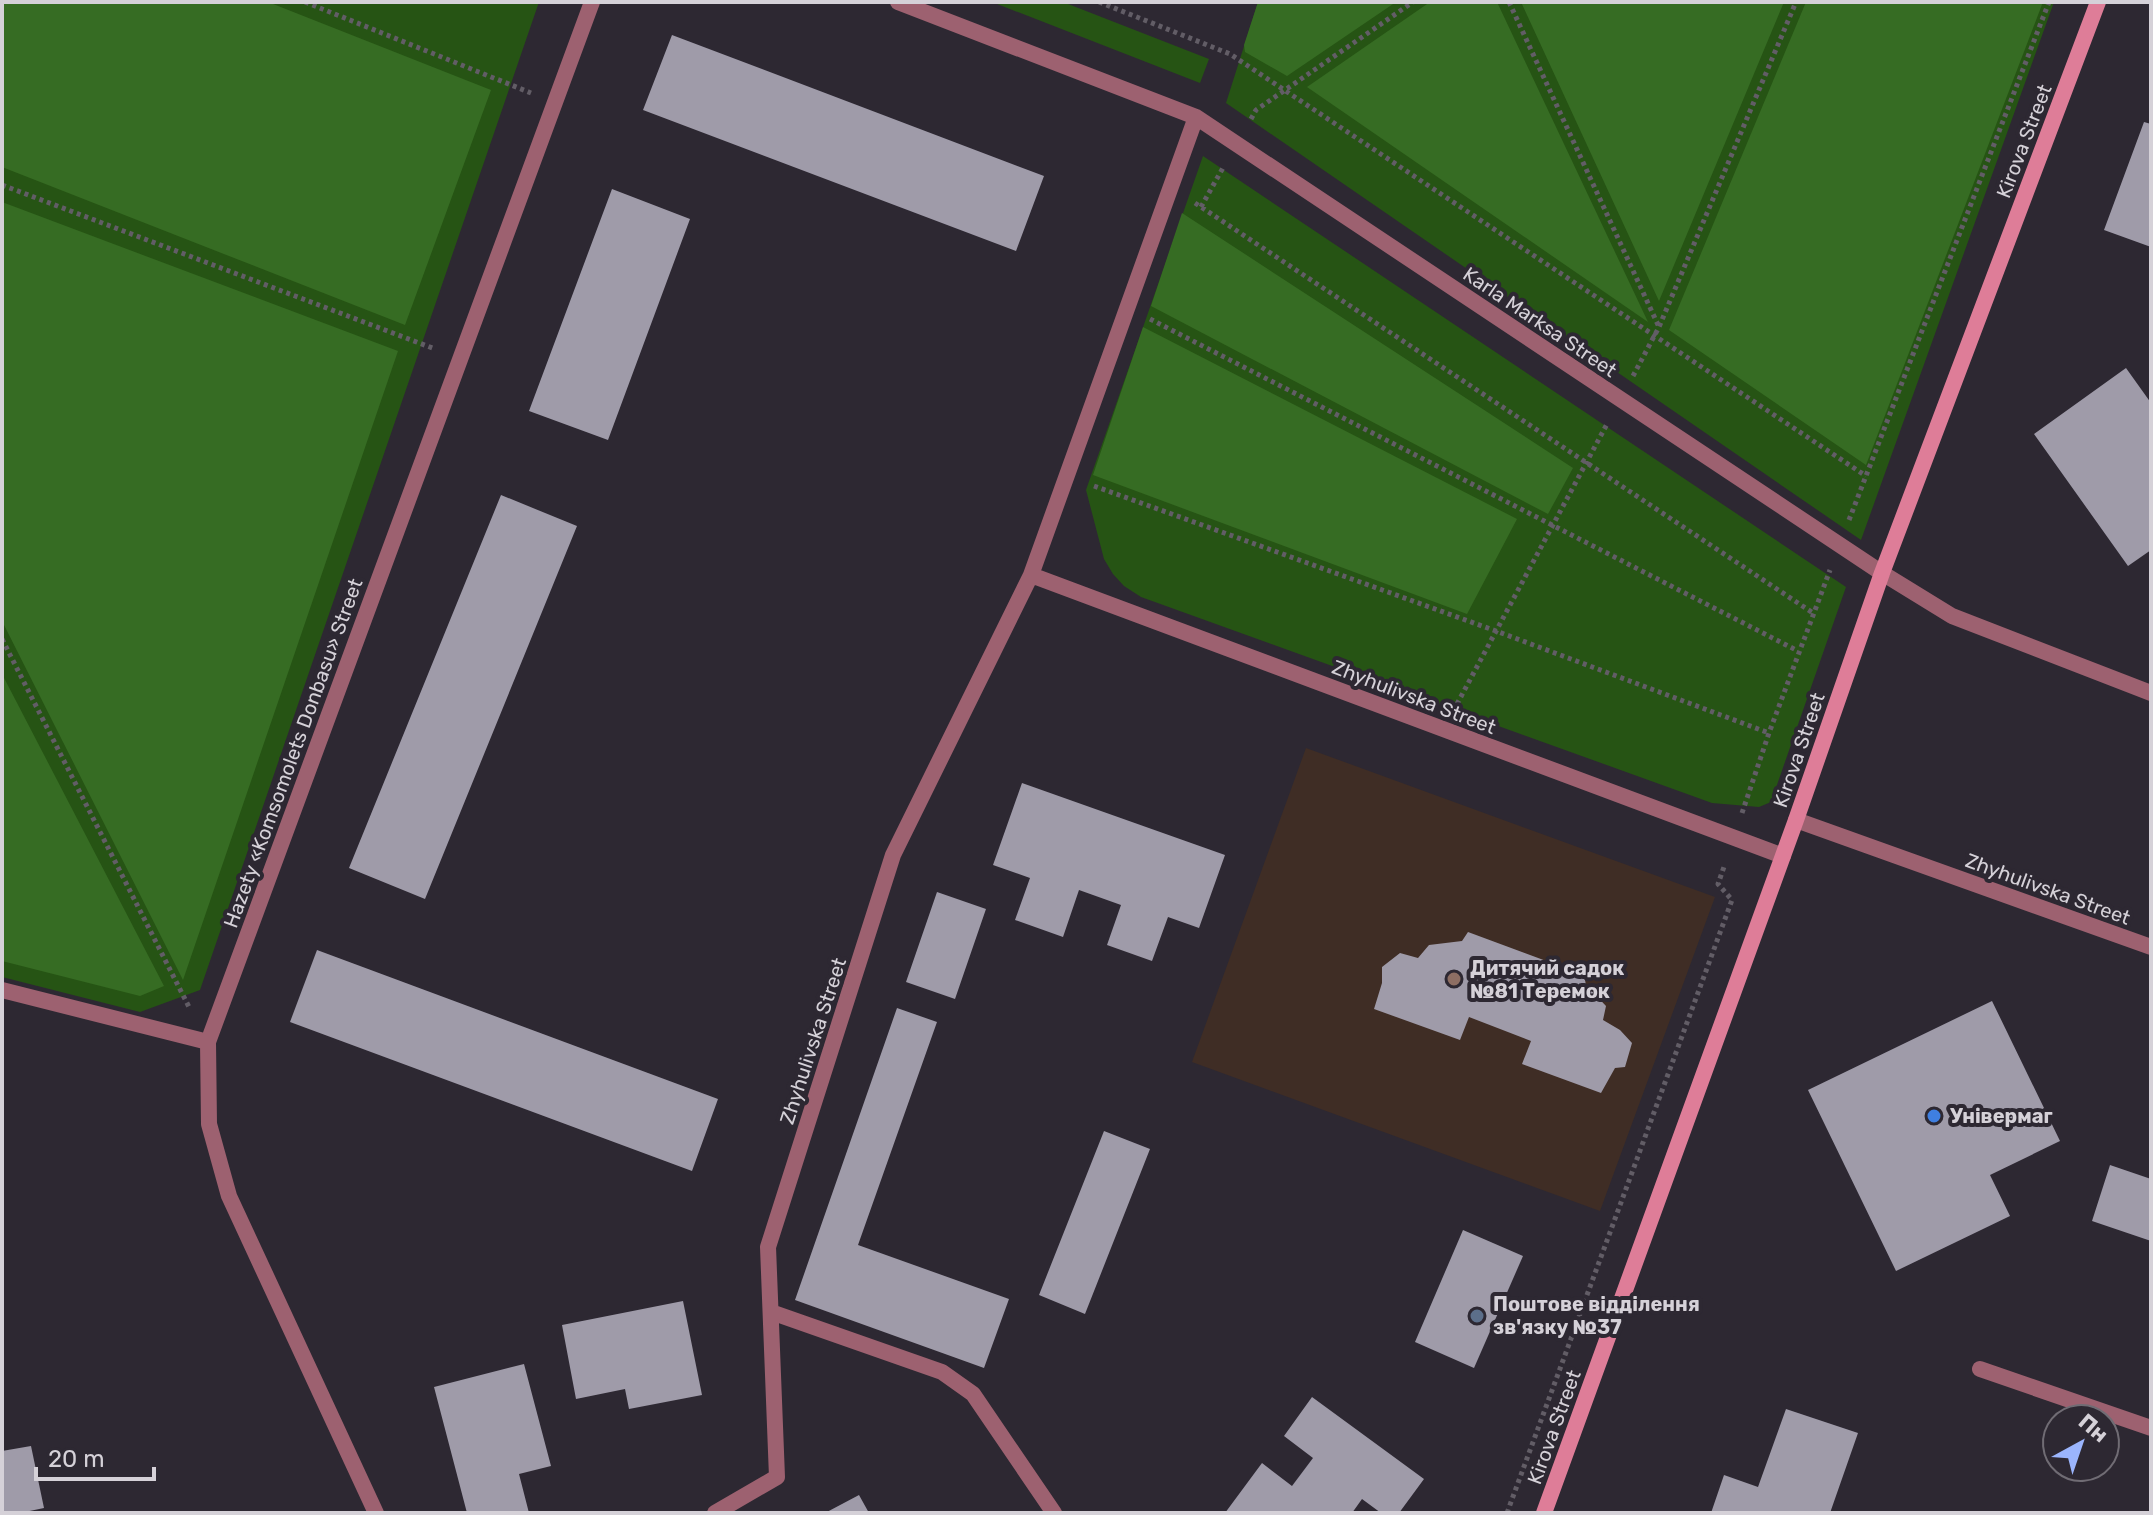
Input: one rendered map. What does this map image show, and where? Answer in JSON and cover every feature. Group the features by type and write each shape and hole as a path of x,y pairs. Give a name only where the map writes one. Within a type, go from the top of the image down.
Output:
{"main road":[{"name":"Kirova Street","path":"1544,1513 1796,820 1882,573 2098,2"}],"street":[{"name":"Hazety «Komsomolets Donbasu» Street","path":"376,1513 229,1196 209,1124 208,1042 592,2"},
{"name":"Karla Marksa Street","path":"898,2 1196,117 1839,545 1952,616 2151,693"},
{"name":"Zhyhulivska Street","path":"715,1513 777,1477 768,1247 893,855 1031,575 1196,117"},
{"name":"Zhyhulivska Street","path":"1031,575 1783,856"},
{"name":"Zhyhulivska Street","path":"1796,820 2151,947"},
{"path":"2,990 208,1042"},
{"path":"771,1312 942,1372 973,1394 1054,1513"},
{"path":"1980,1369 2151,1428"}],"path":[{"path":"305,2 555,103"},
{"path":"1099,2 1230,54 1866,476"},
{"path":"1201,207 1256,110 1413,2"},
{"path":"1509,2 1659,327"},
{"path":"1507,1513 1732,900 1718,884 1798,651 2049,2"},
{"path":"2,185 460,359"},
{"path":"1171,187 1813,613"},
{"path":"1127,308 1798,651"},
{"path":"1066,476 1769,733"},
{"path":"2,639 208,1042"}],"shaded area":[{"name":"Дитячий садок №81 Теремок","path":"1306,748 1715,897 1600,1211 1192,1062"}],"green space":[{"path":"2,2 539,2 200,990 140,1012 2,977"},
{"path":"2,2 268,2 491,90 405,325 2,167"},
{"path":"992,2 1063,2 1209,59 1200,83"},
{"path":"1258,2 2054,2 1861,540 1226,103"},
{"path":"1258,2 1396,2 1287,76 1245,52 1244,45"},
{"path":"1430,2 1497,2 1648,322 1307,87"},
{"path":"1521,2 1784,2 1659,301"},
{"path":"1806,2 2043,2 1866,465 1669,330"},
{"path":"1203,156 1846,587 1771,802 1759,807 1712,803 1141,597 1113,574 1104,559 1086,490"},
{"path":"2,202 398,351 183,980 2,621"},
{"path":"1182,213 1573,468 1548,514 1151,306"},
{"path":"1143,327 1517,519 1467,614 1093,475"},
{"path":"2,674 164,986 140,996 2,961"}],"building":[{"path":"672,35 1044,176 1016,251 643,110"},
{"path":"2144,122 2151,124 2151,247 2104,230"},
{"path":"612,189 690,219 608,440 529,411"},
{"path":"2126,368 2151,403 2151,550 2128,566 2034,434"},
{"path":"501,495 577,526 425,899 349,868"},
{"path":"1022,783 1225,855 1199,928 1168,917 1152,961 1107,945 1121,905 1079,890 1063,937 1015,920 1030,878 993,865"},
{"path":"937,892 986,909 955,999 906,982"},
{"path":"1468,932 1584,975 1586,985 1606,1006 1603,1020 1620,1030 1632,1043 1625,1067 1615,1068 1601,1093 1522,1064 1531,1041 1469,1017 1460,1040 1374,1009 1382,983 1382,967 1400,953 1418,958 1429,945 1462,941"},
{"path":"317,950 718,1099 692,1171 290,1022"},
{"name":"Універмаг","path":"1992,1001 2060,1141 1990,1175 2010,1216 1896,1271 1808,1090"},
{"path":"897,1008 937,1022 858,1245 1009,1299 984,1368 795,1300"},
{"path":"1104,1131 1150,1149 1085,1314 1039,1295"},
{"path":"2110,1165 2151,1179 2151,1241 2092,1221"},
{"path":"1463,1230 1523,1256 1474,1368 1415,1342"},
{"path":"683,1301 702,1395 629,1409 625,1389 576,1399 562,1325"},
{"path":"524,1364 551,1466 519,1474 529,1513 467,1513 434,1387"},
{"path":"1312,1397 1424,1479 1399,1513 1381,1513 1362,1499 1352,1513 1225,1513 1262,1463 1292,1486 1313,1458 1284,1436"},
{"path":"1786,1409 1858,1433 1830,1513 1711,1513 1724,1475 1758,1487"},
{"path":"31,1446 44,1508 2,1513 2,1451"},
{"path":"859,1495 869,1513 825,1513"}],"place":[{"name":"Дитячий садок №81 Теремок","path":"1454,979"},
{"name":"Універмаг","path":"1934,1116"},
{"name":"Поштове відділення зв'язку №37","path":"1477,1316"}]}
